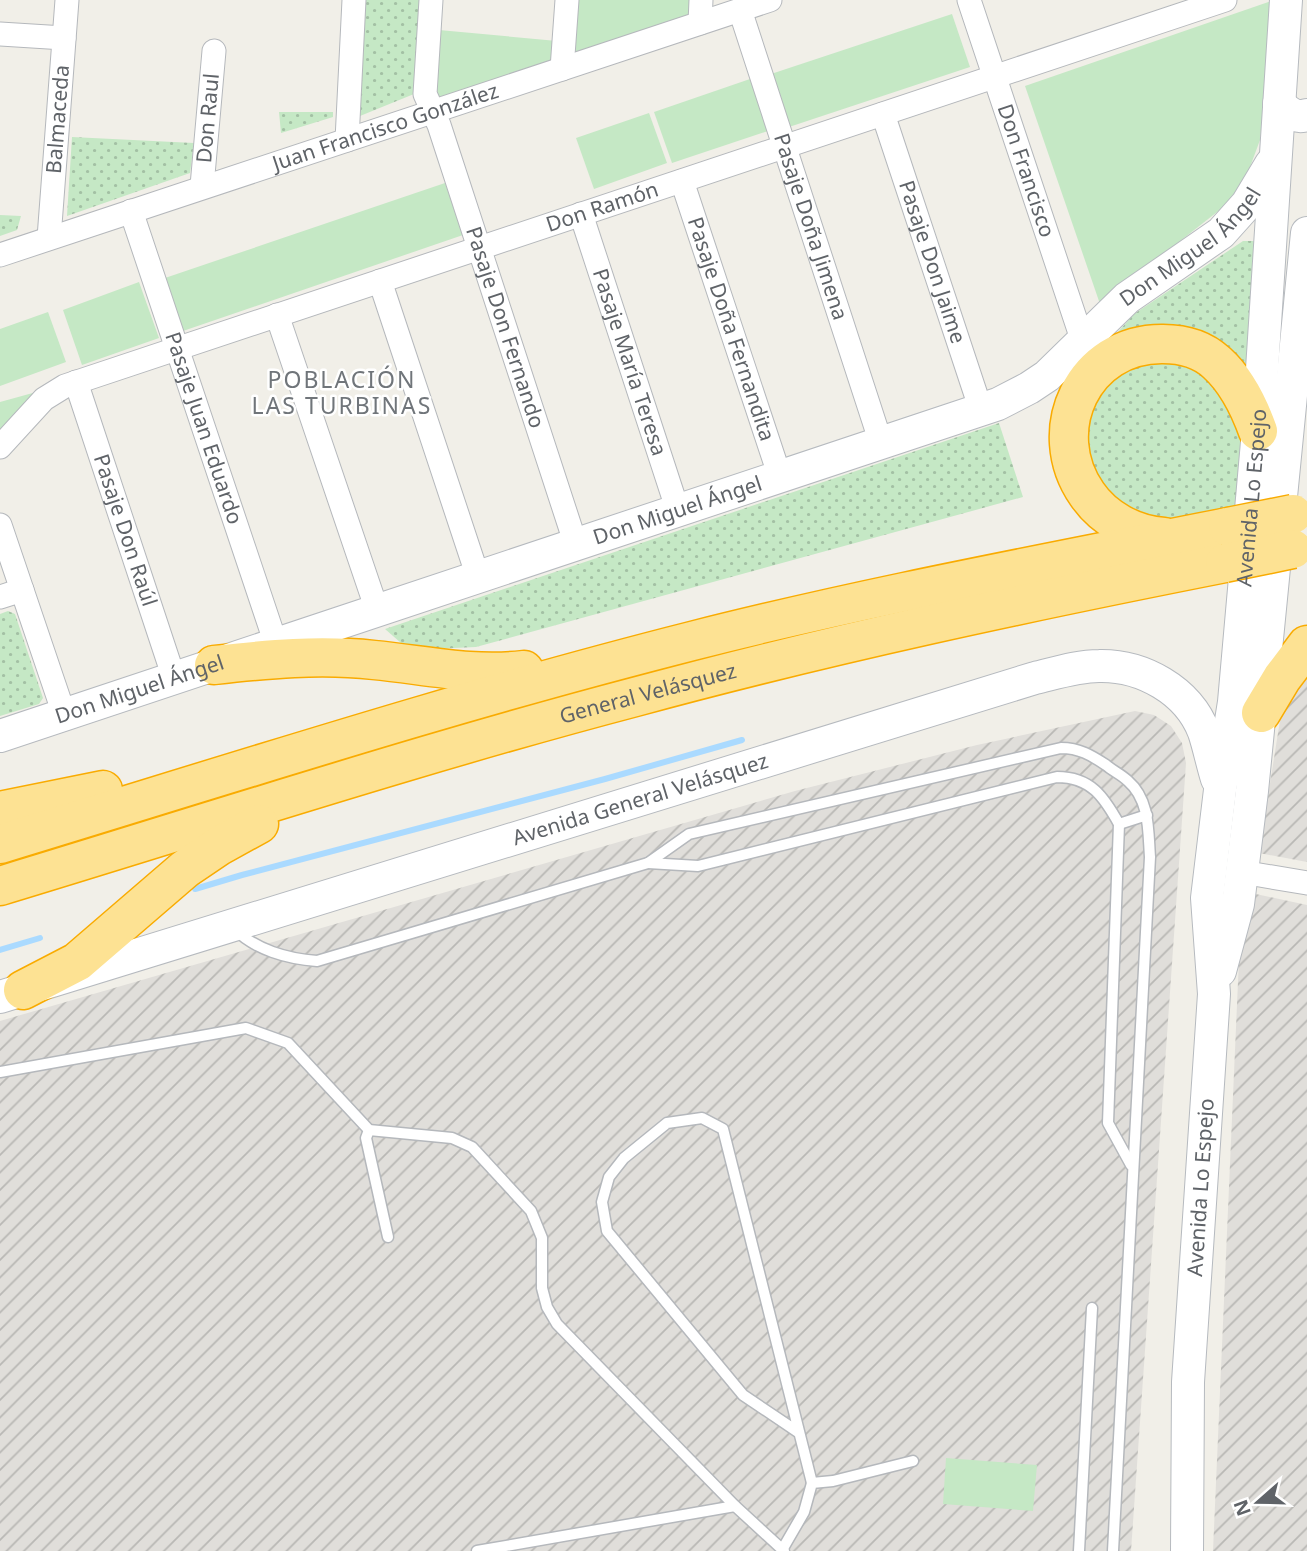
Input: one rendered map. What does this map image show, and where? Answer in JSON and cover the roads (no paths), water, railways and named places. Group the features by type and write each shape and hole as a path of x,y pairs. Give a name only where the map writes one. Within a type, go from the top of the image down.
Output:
{"highway":[{"path":"1177,537 1160,537 1128,528 1101,510 1081,486 1074,472 1068,442 1072,411 1085,383 1105,362 1128,349 1155,344 1195,349 1217,362 1231,378 1245,399 1258,431"},
{"name":"General Velásquez","path":"0,886 538,723 804,653 972,614 1227,545 1300,530"},
{"name":"General Velásquez","path":"0,844 471,701 692,641 939,584 1177,537 1227,545"},
{"path":"214,665 318,656 491,673 567,664 692,641"},
{"path":"1261,712 1307,645"},
{"path":"0,811 146,782 257,765"},
{"path":"12,993 77,962 168,882 202,856 328,786"}],"main road":[{"name":"Avenida Lo Espejo","path":"1187,1551 1188,1381 1213,993 1207,898 1234,702 1258,431 1274,156 1293,109 1286,0"},
{"name":"Don Miguel Ángel","path":"0,736 981,410 1029,388 1064,361 1133,292 1203,246 1237,218 1256,191 1274,156"},
{"path":"1237,218 1270,221 1284,230 1293,248 1290,303 1297,346"},
{"name":"Avenida Lo Espejo","path":"1213,993 1238,904 1242,872 1305,291 1307,233"},
{"name":"Avenida General Velásquez","path":"12,993 1035,678 1082,668 1127,668 1170,688 1184,700 1203,731 1220,790"},
{"name":"Avenida Lo Espejo","path":"1170,1551 1175,1479 1188,1381"}],"street":[{"name":"Balmaceda","path":"49,238 66,0"},
{"path":"347,140 354,0"},
{"name":"Pasaje Don Fernando","path":"431,0 425,93 439,125 576,545"},
{"path":"562,69 567,0"},
{"path":"700,23 701,0"},
{"name":"Juan Francisco González","path":"0,254 770,0"},
{"name":"Don Francisco","path":"969,0 1083,342"},
{"name":"Don Ramón","path":"0,447 44,399 76,382 1225,0"},
{"name":"Pasaje Doña Jimena","path":"740,10 881,443"},
{"path":"0,34 64,38"},
{"name":"Don Raul","path":"202,186 214,51"},
{"name":"Pasaje Don Jaime","path":"883,114 981,410"},
{"name":"Pasaje Doña Fernandita","path":"682,181 780,477"},
{"name":"Pasaje Juan Eduardo","path":"131,211 276,644"},
{"name":"Pasaje María Teresa","path":"581,214 678,511"},
{"path":"380,281 478,577"},
{"path":"277,315 377,610"},
{"name":"Pasaje Don Raúl","path":"76,382 174,678"},
{"path":"0,525 11,593 64,714"},
{"path":"1242,872 1307,883"}],"lane":[{"path":"232,926 244,939 293,959 317,961 648,863 690,834 1061,748 1073,748 1088,753 1127,780 1138,792 1147,815 1150,858 1113,1551"},
{"path":"648,863 698,866 1057,777 1081,780 1095,789 1108,804 1119,824 1108,1123 1132,1167"},
{"path":"1119,824 1147,815"},
{"path":"0,1072 246,1028 288,1043 369,1130 452,1139 472,1147 531,1211 542,1238 542,1288 557,1324 735,1506 783,1550 803,1512 812,1483 810,1467 798,1432 723,1129 702,1118 667,1123 624,1158 609,1177 602,1202 607,1231 743,1395 798,1432"},
{"path":"369,1130 366,1138 388,1237"},
{"path":"1079,1551 1092,1308"},
{"path":"812,1483 833,1482 913,1461"},
{"path":"477,1551 735,1506"}],"waterway":[{"path":"195,889 742,740"},
{"path":"0,950 40,938"}],"district":[{"name":"POBLACIÓN LAS TURBINAS","path":"342,393"}]}
